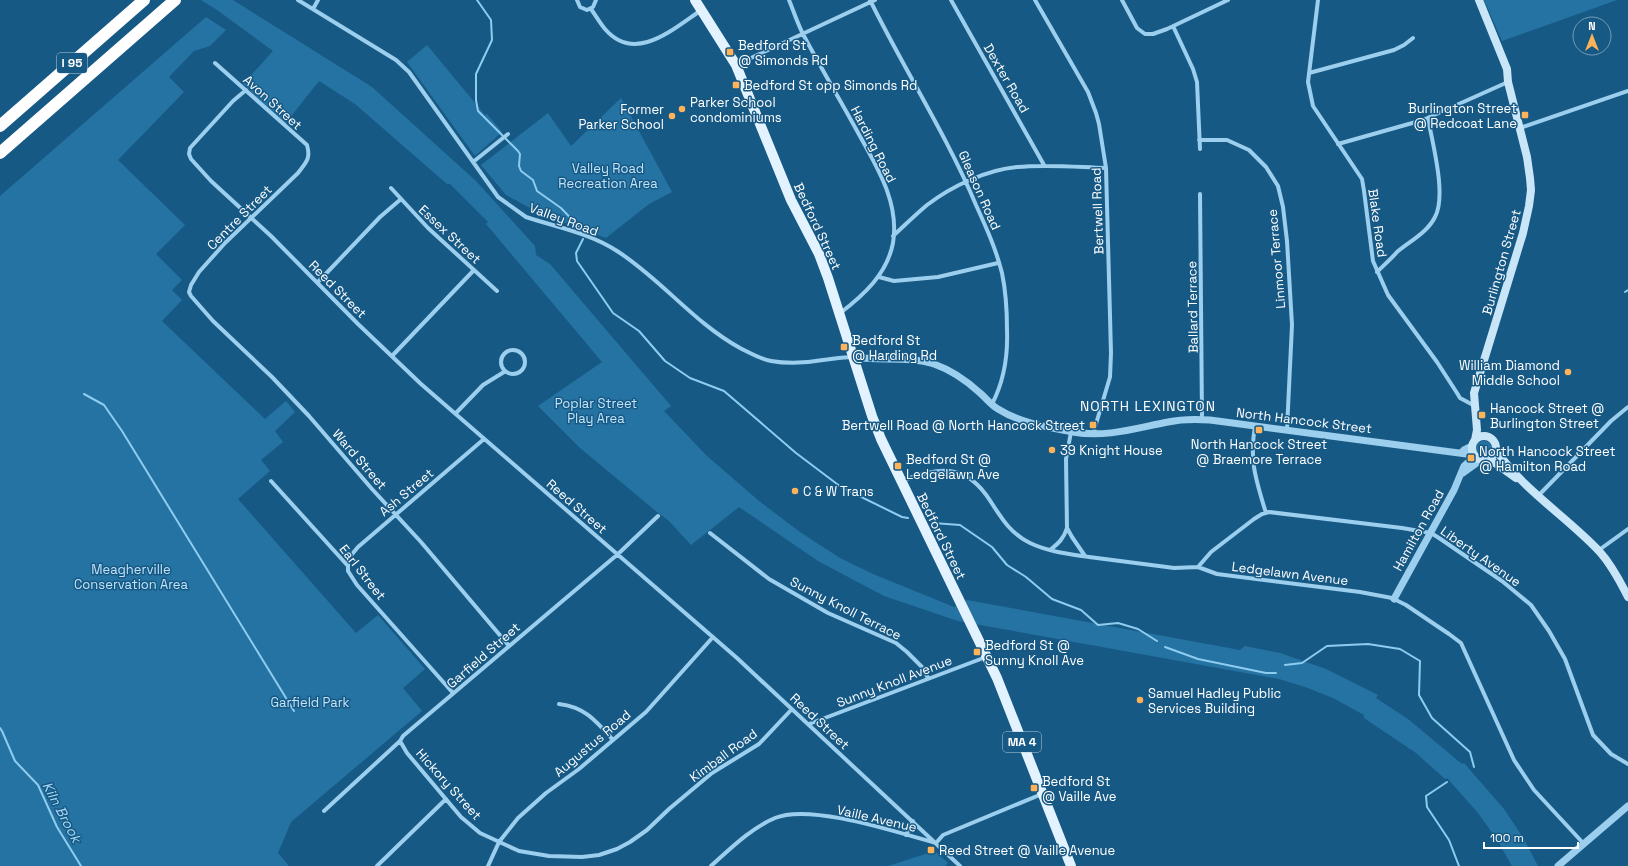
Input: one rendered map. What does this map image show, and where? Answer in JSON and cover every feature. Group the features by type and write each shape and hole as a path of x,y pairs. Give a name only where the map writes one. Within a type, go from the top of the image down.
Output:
{"highway":[{"name":"I 95","path":"0,126 144,0"},
{"name":"I 95","path":"0,153 175,0"}],"main road":[{"name":"Bedford Street","path":"695,0 736,65 791,200 819,254 872,416 901,481 997,678 1071,866"},
{"name":"Burlington Street","path":"1474,443 1476,430 1474,392 1516,256 1529,206 1530,178 1520,128 1508,82 1507,69 1479,0"},
{"path":"1475,406 1482,429 1486,436 1493,440 1496,450 1538,496 1598,550 1616,575 1628,597"},
{"path":"1486,436 1480,437 1474,443 1480,458 1495,463 1528,486"},
{"path":"1480,458 1493,457 1496,450"}],"street":[{"name":"Valley Road","path":"298,0 396,60 409,72 498,197 526,217 588,237 617,251 725,340 751,354 770,361 802,363 853,357"},
{"path":"313,9 318,0"},
{"path":"577,0 578,5 587,10 594,6 596,0"},
{"name":"Harding Road","path":"789,0 803,35 874,162 885,186 892,210 893,237 888,259 879,277 864,293 839,314"},
{"name":"Dexter Road","path":"951,0 1044,166"},
{"name":"Bertwell Road","path":"1035,0 1088,92 1096,113 1106,168 1111,350 1110,377 1093,434"},
{"path":"1122,0 1137,28 1145,34 1152,34 1173,26 1228,0"},
{"name":"Blake Road","path":"1318,0 1308,82 1314,106 1362,179 1373,261 1388,296 1437,362 1460,398 1475,406"},
{"path":"736,65 803,35 872,1"},
{"name":"Gleason Road","path":"872,1 967,182 993,244 1002,274 1007,311 1007,341 1004,374 992,404"},
{"path":"591,9 608,33 621,41 636,44 647,43 659,38 701,11"},
{"path":"1173,26 1193,69 1197,82 1200,149"},
{"path":"1309,73 1394,50 1413,38"},
{"name":"Avon Street","path":"215,63 307,145 310,154 308,160"},
{"path":"1338,144 1428,118 1508,82"},
{"name":"Reed Street","path":"246,90 233,101 190,148 189,154 195,164 430,392 713,637 809,724 960,866"},
{"path":"1520,128 1628,91"},
{"path":"1378,272 1398,252 1424,231 1436,217 1439,204 1440,187 1428,118"},
{"path":"473,162 508,134"},
{"name":"Linmoor Terrace","path":"1199,140 1227,140 1249,150 1266,167 1278,186 1283,207 1287,240 1292,325 1287,430"},
{"name":"Centre Street","path":"189,292 191,285 199,272 225,244 298,173 308,160"},
{"path":"893,237 927,205 946,192 977,177 1015,167 1044,166 1106,168"},
{"name":"Essex Street","path":"391,188 428,228 497,291"},
{"name":"Ballard Terrace","path":"1200,194 1202,419"},
{"path":"318,282 380,217 401,199"},
{"path":"879,277 894,282 955,274 998,263"},
{"path":"392,356 474,270"},
{"name":"Ward Street","path":"189,292 209,316 298,404 372,489 396,514 509,646"},
{"path":"456,413 483,385 504,372 512,373 522,369 525,363 523,355 516,350 512,350 505,354 501,360 504,372"},
{"name":"North Hancock Street","path":"853,357 914,361 933,364 948,370 965,380 992,404 1012,417 1030,423 1071,432 1107,434 1172,421 1202,419 1461,453 1480,458"},
{"path":"1538,496 1601,431 1628,407"},
{"path":"1198,567 1211,552 1254,519 1266,513 1252,462 1255,426"},
{"path":"1050,550 1060,543 1065,536 1067,528 1066,459 1071,432"},
{"name":"Ash Street","path":"348,566 348,559 358,547 484,439"},
{"path":"1461,453 1474,443"},
{"name":"Hamilton Road","path":"1394,599 1462,473 1464,466 1480,458"},
{"name":"Ledgelawn Avenue","path":"901,481 929,471 941,470 961,474 973,480 982,489 1007,527 1028,542 1050,550 1174,568 1198,567 1217,574 1360,592 1394,599 1406,605 1461,643 1514,760 1534,790 1584,844"},
{"name":"Earl Street","path":"271,481 348,566 348,571 357,585 453,693"},
{"name":"Liberty Avenue","path":"1266,513 1276,512 1402,528 1430,533 1440,538 1502,581 1535,610 1549,630 1565,660 1593,735 1611,754 1628,764"},
{"name":"Garfield Street","path":"324,811 400,741 403,736 618,554 658,516"},
{"path":"1067,528 1085,556"},
{"path":"1598,550 1628,529"},
{"name":"Sunny Knoll Terrace","path":"710,532 769,579 828,613 896,643 922,667 928,678"},
{"name":"Augustus Road","path":"488,866 499,842 510,826 531,804 568,778 646,712 713,637"},
{"name":"Sunny Knoll Avenue","path":"809,724 987,657"},
{"path":"558,704 572,706 584,712 598,723 613,740"},
{"name":"Kimball Road","path":"645,831 712,773 759,744 792,709"},
{"name":"Hickory Street","path":"400,741 407,753 461,817 480,832 514,849 549,856 582,857 599,855 617,849 645,831"},
{"path":"936,843 943,835 1042,794"},
{"path":"377,866 446,799"},
{"path":"1558,866 1628,806"},
{"name":"Vaille Avenue","path":"711,866 759,826 776,818 787,815 816,816 851,820 936,843"},
{"path":"906,835 913,821"}],"green space":[{"name":"Poplar Street Play Area","path":"201,0 233,0 372,87 476,181 535,246 536,255 550,264 671,406 664,411 707,456 759,501 800,532 840,558 873,574 954,607 967,600 1240,650 1245,646 1280,653 1326,669 1378,695 1376,698 1408,719 1462,764 1464,763 1504,809 1524,839 1538,866 1512,866 1496,838 1478,813 1447,778 1445,779 1416,753 1364,718 1364,715 1333,698 1305,687 1279,679 958,621 884,596 818,561 739,507 691,545 669,521 580,448 538,406 602,362 486,224 488,222 450,184 447,184 355,104 319,81 285,124 243,84 273,51"},
{"path":"1484,0 1617,0 1572,16 1502,41"},
{"name":"Meagherville Conservation Area","path":"206,17 226,30 210,46 194,51 169,77 184,92 118,160 185,225 156,254 182,280 172,290 182,300 162,321 265,419 286,401 295,412 275,431 283,442 261,460 270,471 238,499 356,633 378,615 425,669 403,688 422,711 291,822 278,853 289,866 0,866 0,196"},
{"path":"427,45 485,115 487,114 502,132 475,156 407,62"},
{"name":"Valley Road Recreation Area","path":"621,98 672,192 649,204 606,238 541,214 506,195 481,165 548,113 571,146"},
{"path":"1484,441 1490,443 1492,449 1490,455 1484,457 1478,455 1476,449 1478,443"},
{"path":"935,851 948,863 945,866 888,866"}],"waterway":[{"path":"477,0 491,20 492,40 476,74 476,100 478,111 518,151 520,154 519,166 521,171 533,180 537,191 561,208 582,230"},
{"path":"583,239 576,253 577,261 613,313 639,331 665,361 690,378 724,391 796,453 841,487 902,517 908,518"},
{"path":"84,394 104,405 122,431 294,711"},
{"path":"933,523 960,525 992,547 1007,565 1026,577 1052,599 1081,610 1098,625 1118,623 1138,629 1157,641"},
{"path":"1285,665 1302,663 1327,646 1368,644 1400,649 1420,661 1419,695 1432,718 1470,752 1474,767"},
{"path":"1165,647 1198,659 1266,673 1276,673"},
{"name":"Kiln Brook","path":"0,728 15,761 38,785 57,827 81,866"},
{"path":"1447,782 1426,796 1427,807 1449,840 1459,866"}],"place":[{"name":"Bedford St @ Simonds Rd","path":"730,52"},
{"name":"Bedford St opp Simonds Rd","path":"736,85"},
{"name":"Parker School condominiums","path":"682,109"},
{"name":"Burlington Street @ Redcoat Lane","path":"1525,115"},
{"name":"Former Parker School","path":"672,116"},
{"name":"Bedford St @ Harding Rd","path":"844,347"},
{"name":"William Diamond Middle School","path":"1568,372"},
{"name":"Hancock Street @ Burlington Street","path":"1482,415"},
{"name":"Bertwell Road @ North Hancock Street","path":"1093,425"},
{"name":"North Hancock Street @ Braemore Terrace","path":"1259,430"},
{"name":"39 Knight House","path":"1052,450"},
{"name":"North Hancock Street @ Hamilton Road","path":"1471,458"},
{"name":"Bedford St @ Ledgelawn Ave","path":"898,466"},
{"name":"C & W Trans","path":"795,491"},
{"name":"Bedford St @ Sunny Knoll Ave","path":"977,652"},
{"name":"Samuel Hadley Public Services Building","path":"1140,700"},
{"name":"Bedford St @ Vaille Ave","path":"1034,788"},
{"name":"Reed Street @ Vaille Avenue","path":"931,850"}],"district":[{"name":"NORTH LEXINGTON","path":"1148,406"}],"park label":[{"name":"Garfield Park","path":"310,702"}]}
